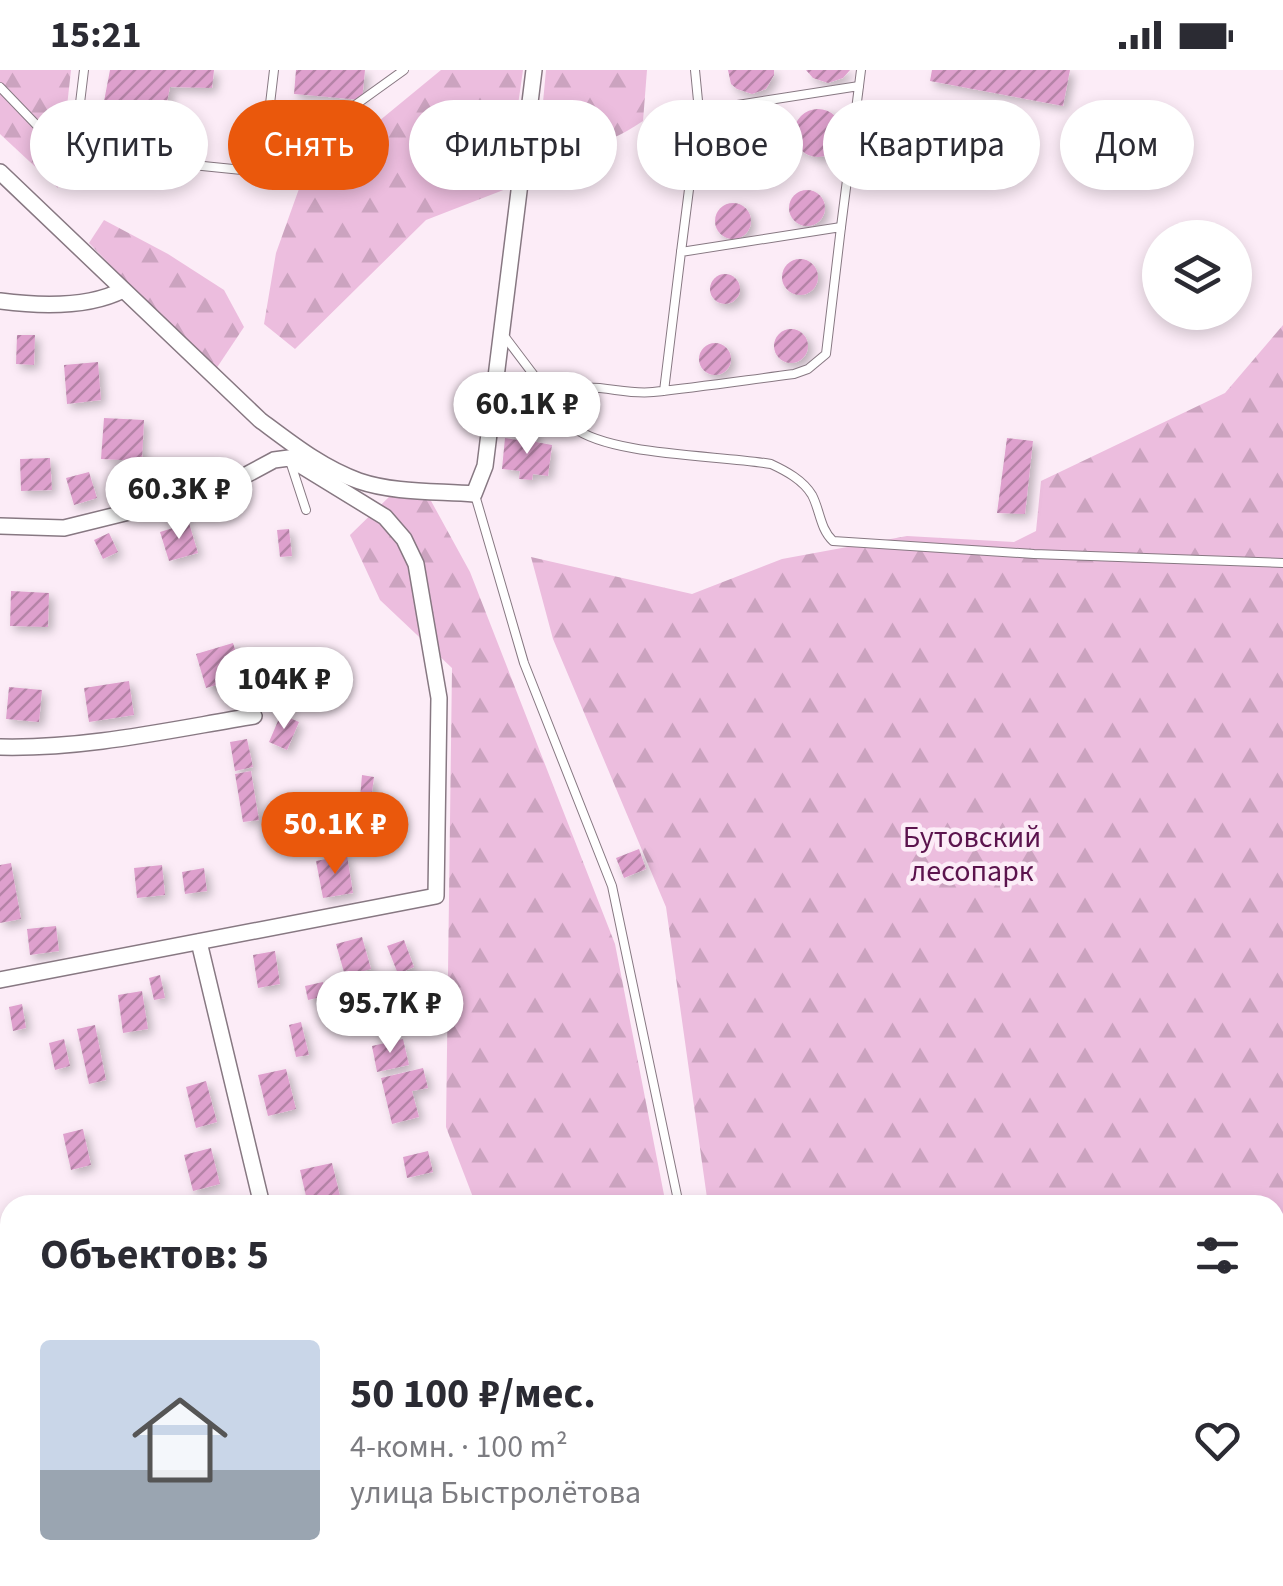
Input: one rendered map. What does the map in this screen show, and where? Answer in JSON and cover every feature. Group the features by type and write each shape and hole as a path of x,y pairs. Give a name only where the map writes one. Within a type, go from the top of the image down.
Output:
{"street":[{"path":"0,172 260,420 323,464 360,481 388,487 474,494 485,466 534,70"},
{"path":"0,300 23,304 91,301 123,290"},
{"path":"0,526 64,528 218,490 274,460 289,458 385,517 404,540 416,564 439,698 436,896 0,980"},
{"path":"0,747 87,744 254,716"},
{"path":"199,942 260,1195"}],"lane":[{"path":"80,100 84,70"},
{"path":"270,100 274,70"},
{"path":"362,100 404,70"},
{"path":"695,70 699,100"},
{"path":"553,398 571,388 647,393 794,374 820,362 826,354 861,70"},
{"path":"770,100 859,86"},
{"path":"0,87 30,118"},
{"path":"664,390 689,190"},
{"path":"681,252 841,227"},
{"path":"502,333 573,426 588,438 614,445 742,459 786,471 811,494 827,536 834,541 1034,554 1283,563"},
{"path":"289,458 306,510"},
{"path":"474,494 524,662 612,886 677,1195"}],"green space":[{"path":"0,70 71,70 68,100 30,100 30,162 0,134"},
{"path":"441,70 523,70 519,100 409,100 409,190 503,190 426,220 295,349 264,324 276,253 299,190 389,190 389,113"},
{"path":"546,70 647,70 645,100 637,100 637,124 617,136 617,100 543,100"},
{"path":"104,220 224,290 244,327 214,372 89,243"},
{"name":"Бутовский лесопарк","path":"1283,325 1283,1195 707,1195 666,907 553,639 531,557 692,594 782,559 907,536 1014,542 1036,531 1041,481 1225,393"},
{"path":"390,496 430,499 470,572 615,944 664,1195 472,1195 446,1127 452,668 380,600 350,535"}],"building":[{"path":"110,70 214,70 212,88 170,87 167,100 104,100"},
{"path":"296,70 365,70 362,100 294,94"},
{"path":"728,70 774,70 774,75 766,89 752,94 731,84"},
{"path":"806,70 850,70 843,78 828,83 813,78"},
{"path":"932,70 1070,70 1060,105 930,81"},
{"path":"823,110 823,156 818,157 803,151 803,115"},
{"path":"807,190 820,195 825,208 820,221 807,226 794,221 789,208 794,195"},
{"path":"733,203 746,208 751,221 746,234 733,239 720,234 715,221 720,208"},
{"path":"800,259 812,265 818,277 812,289 800,295 788,289 782,277 788,265"},
{"path":"725,274 736,278 740,289 736,300 725,304 714,300 710,289 714,278"},
{"path":"791,329 803,334 808,346 803,358 791,363 779,358 774,346 779,334"},
{"path":"17,335 35,335 34,365 16,364"},
{"path":"715,343 726,348 731,359 726,370 715,375 704,370 699,359 704,348"},
{"path":"98,362 101,400 67,404 64,365"},
{"path":"104,418 144,420 142,461 101,459"},
{"path":"525,434 537,435 536,442 552,445 548,476 533,474 532,480 519,479 520,471 502,469 505,438 524,441"},
{"path":"1007,438 1033,441 1025,514 997,513"},
{"path":"50,458 52,490 21,491 20,459"},
{"path":"89,472 97,498 74,505 66,478"},
{"path":"189,523 198,553 169,561 160,532"},
{"path":"289,529 292,556 280,557 277,530"},
{"path":"109,533 118,552 103,559 94,540"},
{"path":"11,591 49,593 48,627 10,626"},
{"path":"233,643 244,677 206,688 196,654"},
{"path":"276,671 280,691 268,693 264,673"},
{"path":"129,681 134,715 89,722 84,688"},
{"path":"9,687 42,690 39,722 6,719"},
{"path":"281,714 299,722 287,750 269,742"},
{"path":"247,739 253,767 235,771 230,742"},
{"path":"251,771 259,820 243,822 235,774"},
{"path":"362,775 374,777 371,800 360,798"},
{"path":"639,849 646,869 624,878 616,858"},
{"path":"347,855 353,893 323,898 316,861"},
{"path":"11,863 21,919 0,923 0,865"},
{"path":"162,865 165,895 137,898 134,868"},
{"path":"204,868 207,891 185,894 182,872"},
{"path":"56,926 59,951 30,955 27,929"},
{"path":"362,937 371,969 345,976 336,944"},
{"path":"404,940 414,967 398,974 387,946"},
{"path":"275,951 280,984 258,988 253,955"},
{"path":"160,975 165,998 154,1000 149,978"},
{"path":"323,982 326,996 308,1000 305,986"},
{"path":"142,991 148,1029 123,1033 118,995"},
{"path":"22,1004 26,1028 13,1031 9,1007"},
{"path":"301,1022 309,1055 296,1057 289,1025"},
{"path":"95,1025 106,1080 89,1084 77,1029"},
{"path":"64,1039 70,1066 55,1070 49,1043"},
{"path":"403,1039 409,1065 377,1072 372,1046"},
{"path":"423,1068 428,1088 412,1091 419,1117 392,1124 381,1078"},
{"path":"286,1069 296,1109 268,1116 258,1075"},
{"path":"206,1081 217,1122 196,1128 186,1087"},
{"path":"83,1129 91,1165 71,1170 63,1134"},
{"path":"211,1148 220,1184 193,1191 184,1155"},
{"path":"428,1151 433,1172 407,1178 403,1157"},
{"path":"332,1163 340,1195 306,1195 300,1170"}]}
